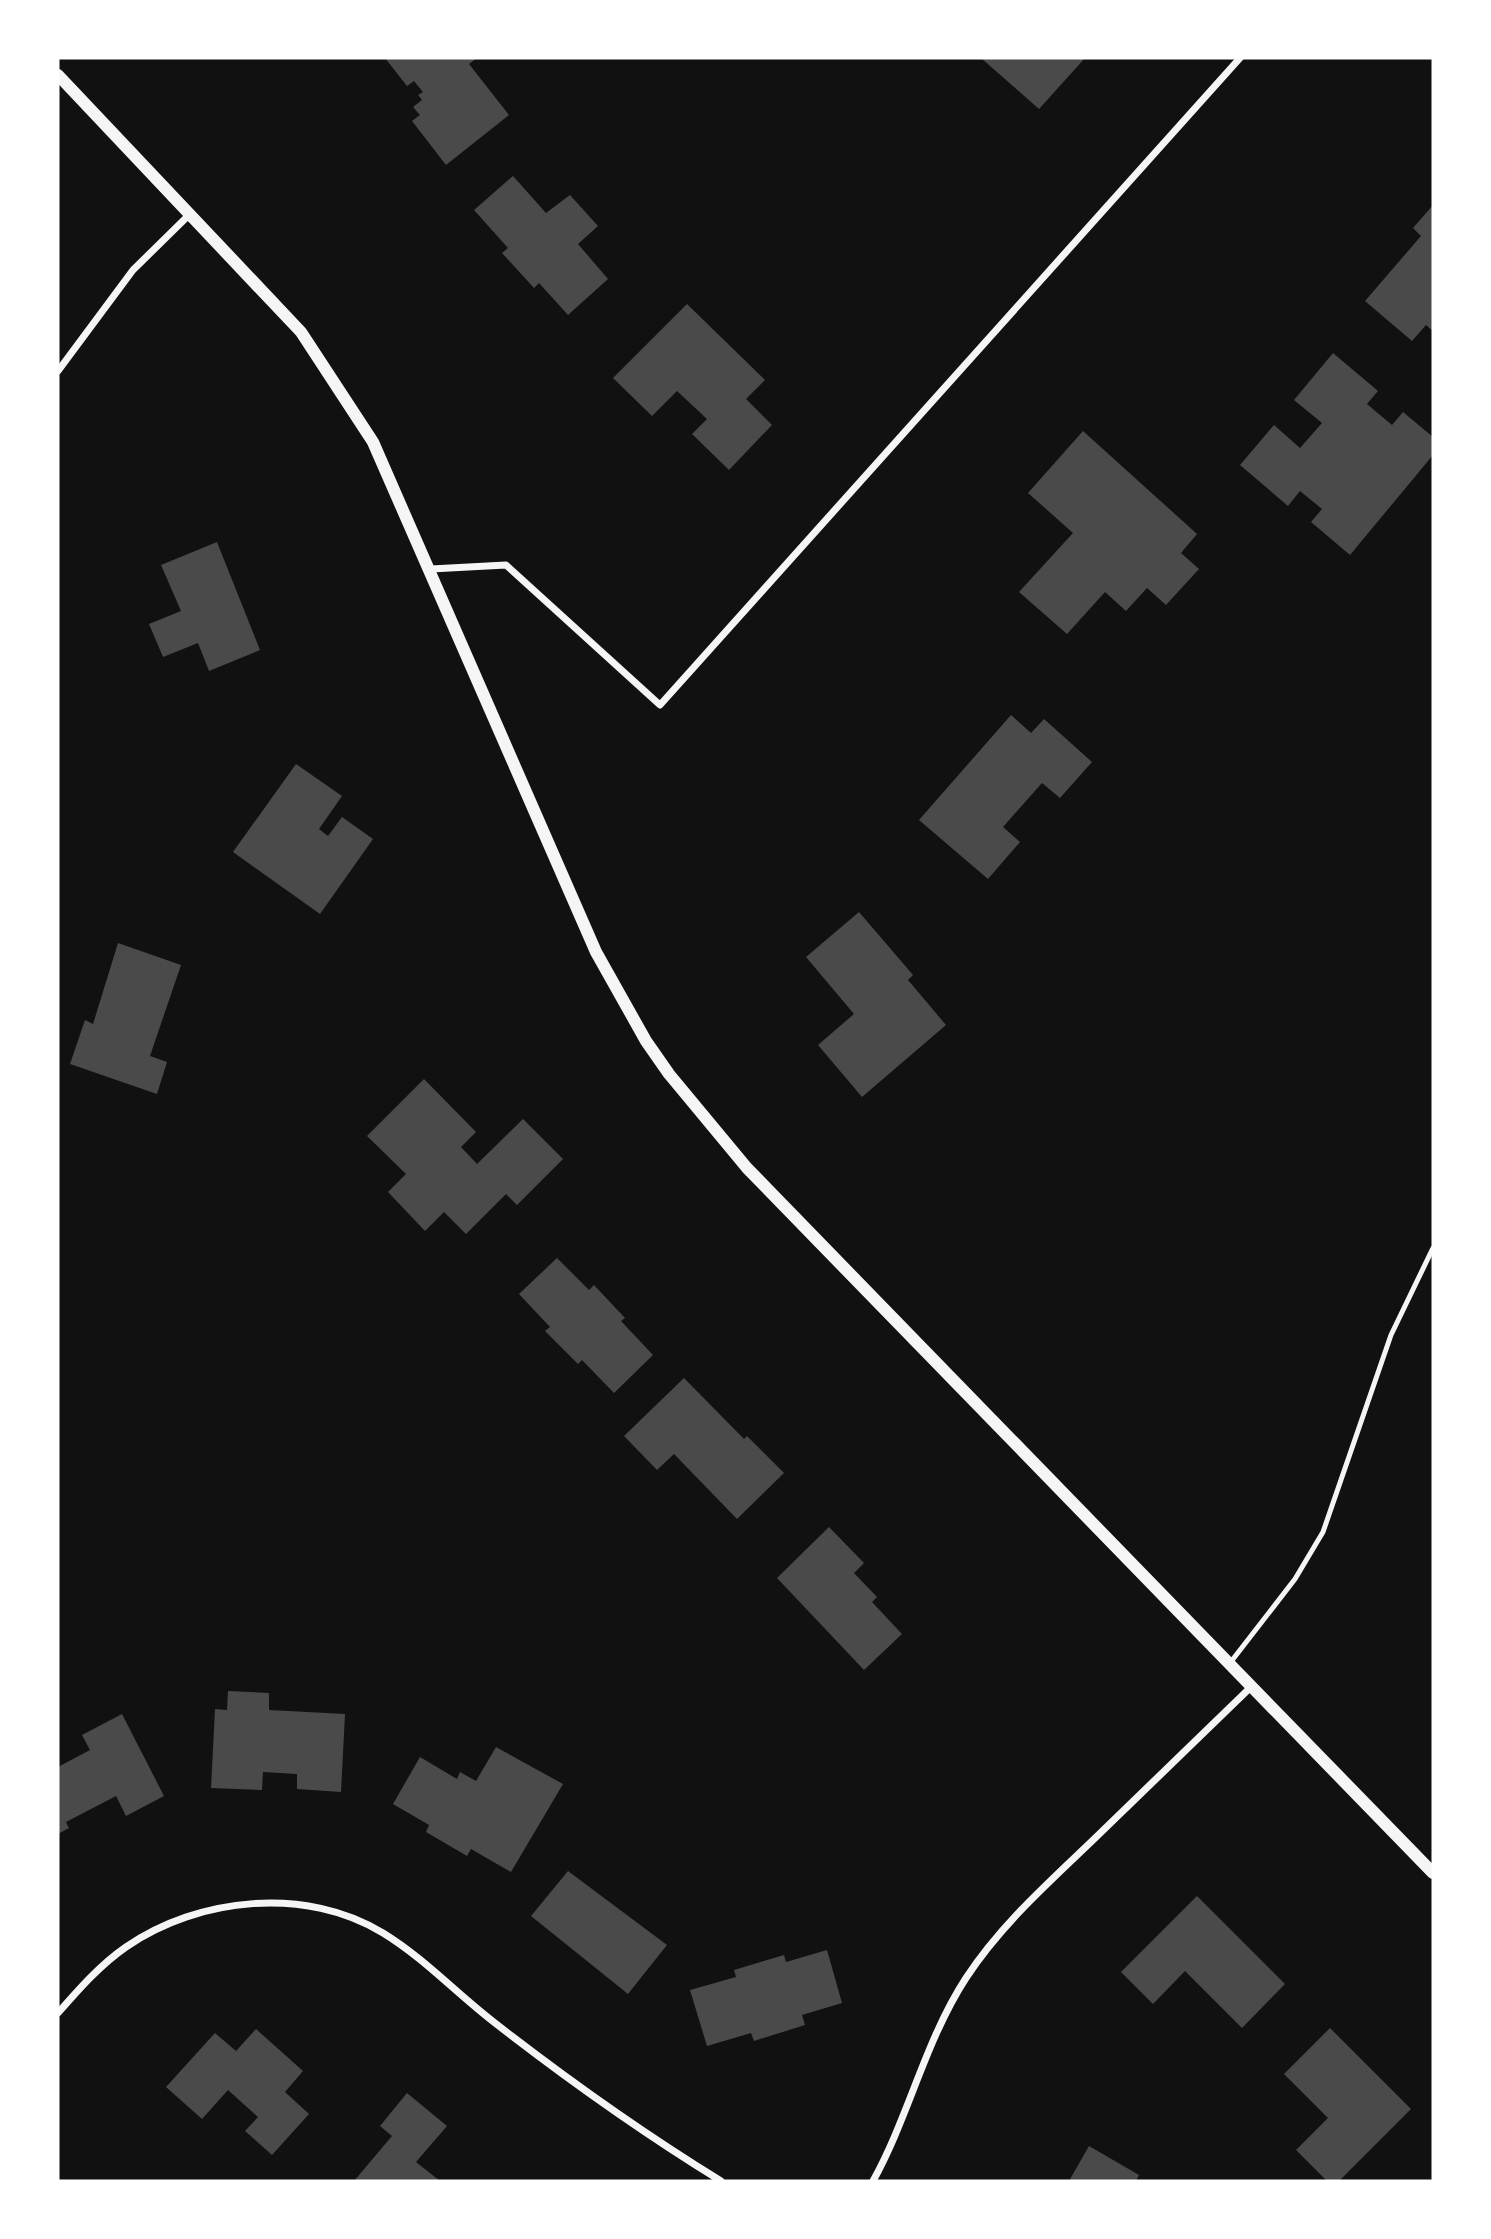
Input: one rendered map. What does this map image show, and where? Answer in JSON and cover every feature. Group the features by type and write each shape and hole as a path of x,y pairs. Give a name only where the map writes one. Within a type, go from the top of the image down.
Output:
{"street":[{"path":"431,569 506,565 660,705 1240,58"},
{"path":"58,75 301,332 373,442 597,952 641,1032 669,1074 747,1168 1433,1873"},
{"path":"58,371 133,270 190,214"},
{"path":"873,2181 897,2134 944,2018 966,1978 990,1944 1030,1900 1252,1686"},
{"path":"58,2013 111,1958 143,1936 177,1920 252,1903 329,1910 382,1932 423,1961 494,2023 635,2126 721,2181"}],"lane":[{"path":"1230,1663 1295,1578 1323,1532 1391,1335 1433,1248"}],"building":[{"path":"385,58 477,58 469,64 509,115 446,165 412,121 420,115 413,107 422,100 418,95 423,92 414,81 407,86"},
{"path":"981,58 1085,58 1039,109"},
{"path":"513,176 546,213 570,195 598,226 578,244 608,279 568,315 539,283 534,288 502,253 508,248 474,210"},
{"path":"1433,205 1433,331 1426,325 1412,341 1365,301 1421,236 1413,228"},
{"path":"687,304 765,380 746,399 772,425 729,470 692,434 707,419 677,391 652,416 613,378"},
{"path":"1333,353 1378,391 1367,404 1392,425 1403,412 1433,437 1433,455 1350,555 1311,522 1322,509 1300,491 1288,506 1240,465 1274,425 1300,448 1322,423 1294,400"},
{"path":"1083,431 1197,534 1181,553 1199,569 1166,605 1147,588 1126,611 1105,592 1067,634 1019,592 1073,533 1028,493"},
{"path":"217,542 260,650 209,671 198,643 163,657 149,624 181,611 161,565"},
{"path":"1011,715 1031,733 1044,719 1092,762 1060,798 1042,783 1003,827 1020,842 988,879 919,820"},
{"path":"296,764 342,796 319,829 328,836 342,817 373,839 320,914 233,852"},
{"path":"859,912 913,975 908,980 946,1025 862,1097 818,1045 854,1014 806,957"},
{"path":"118,943 181,965 150,1056 167,1062 157,1094 70,1064 85,1020 93,1024"},
{"path":"424,1079 476,1132 461,1147 477,1164 523,1119 563,1159 517,1205 506,1194 466,1234 444,1212 425,1231 388,1192 406,1174 367,1136"},
{"path":"557,1258 589,1290 594,1285 625,1318 621,1321 653,1355 614,1393 582,1360 578,1364 545,1331 550,1327 519,1294"},
{"path":"684,1378 744,1439 747,1436 784,1473 737,1519 674,1454 657,1470 624,1436"},
{"path":"829,1527 864,1563 854,1573 877,1597 872,1602 902,1634 864,1670 777,1578"},
{"path":"228,1691 269,1693 269,1710 345,1714 341,1792 297,1789 297,1774 263,1772 262,1790 211,1788 215,1709 227,1710"},
{"path":"122,1714 164,1796 126,1816 116,1796 66,1822 69,1828 58,1834 58,1767 90,1750 82,1735"},
{"path":"496,1747 563,1784 511,1872 471,1849 467,1856 426,1832 429,1825 393,1804 420,1757 457,1779 460,1772 476,1781"},
{"path":"568,1871 667,1945 628,1994 531,1916"},
{"path":"1197,1896 1285,1984 1242,2028 1185,1971 1153,2004 1121,1972"},
{"path":"827,1950 842,2003 802,2015 805,2025 754,2041 751,2033 707,2046 690,1990 736,1977 734,1970 784,1955 786,1962"},
{"path":"1330,2028 1411,2109 1339,2181 1327,2181 1296,2150 1328,2118 1284,2074"},
{"path":"256,2029 303,2071 285,2092 309,2114 272,2155 245,2131 258,2117 228,2090 202,2119 166,2087 215,2033 236,2051"},
{"path":"407,2093 447,2126 416,2162 440,2181 354,2181 392,2136 380,2126"},
{"path":"1089,2146 1139,2175 1136,2181 1069,2181"}]}
